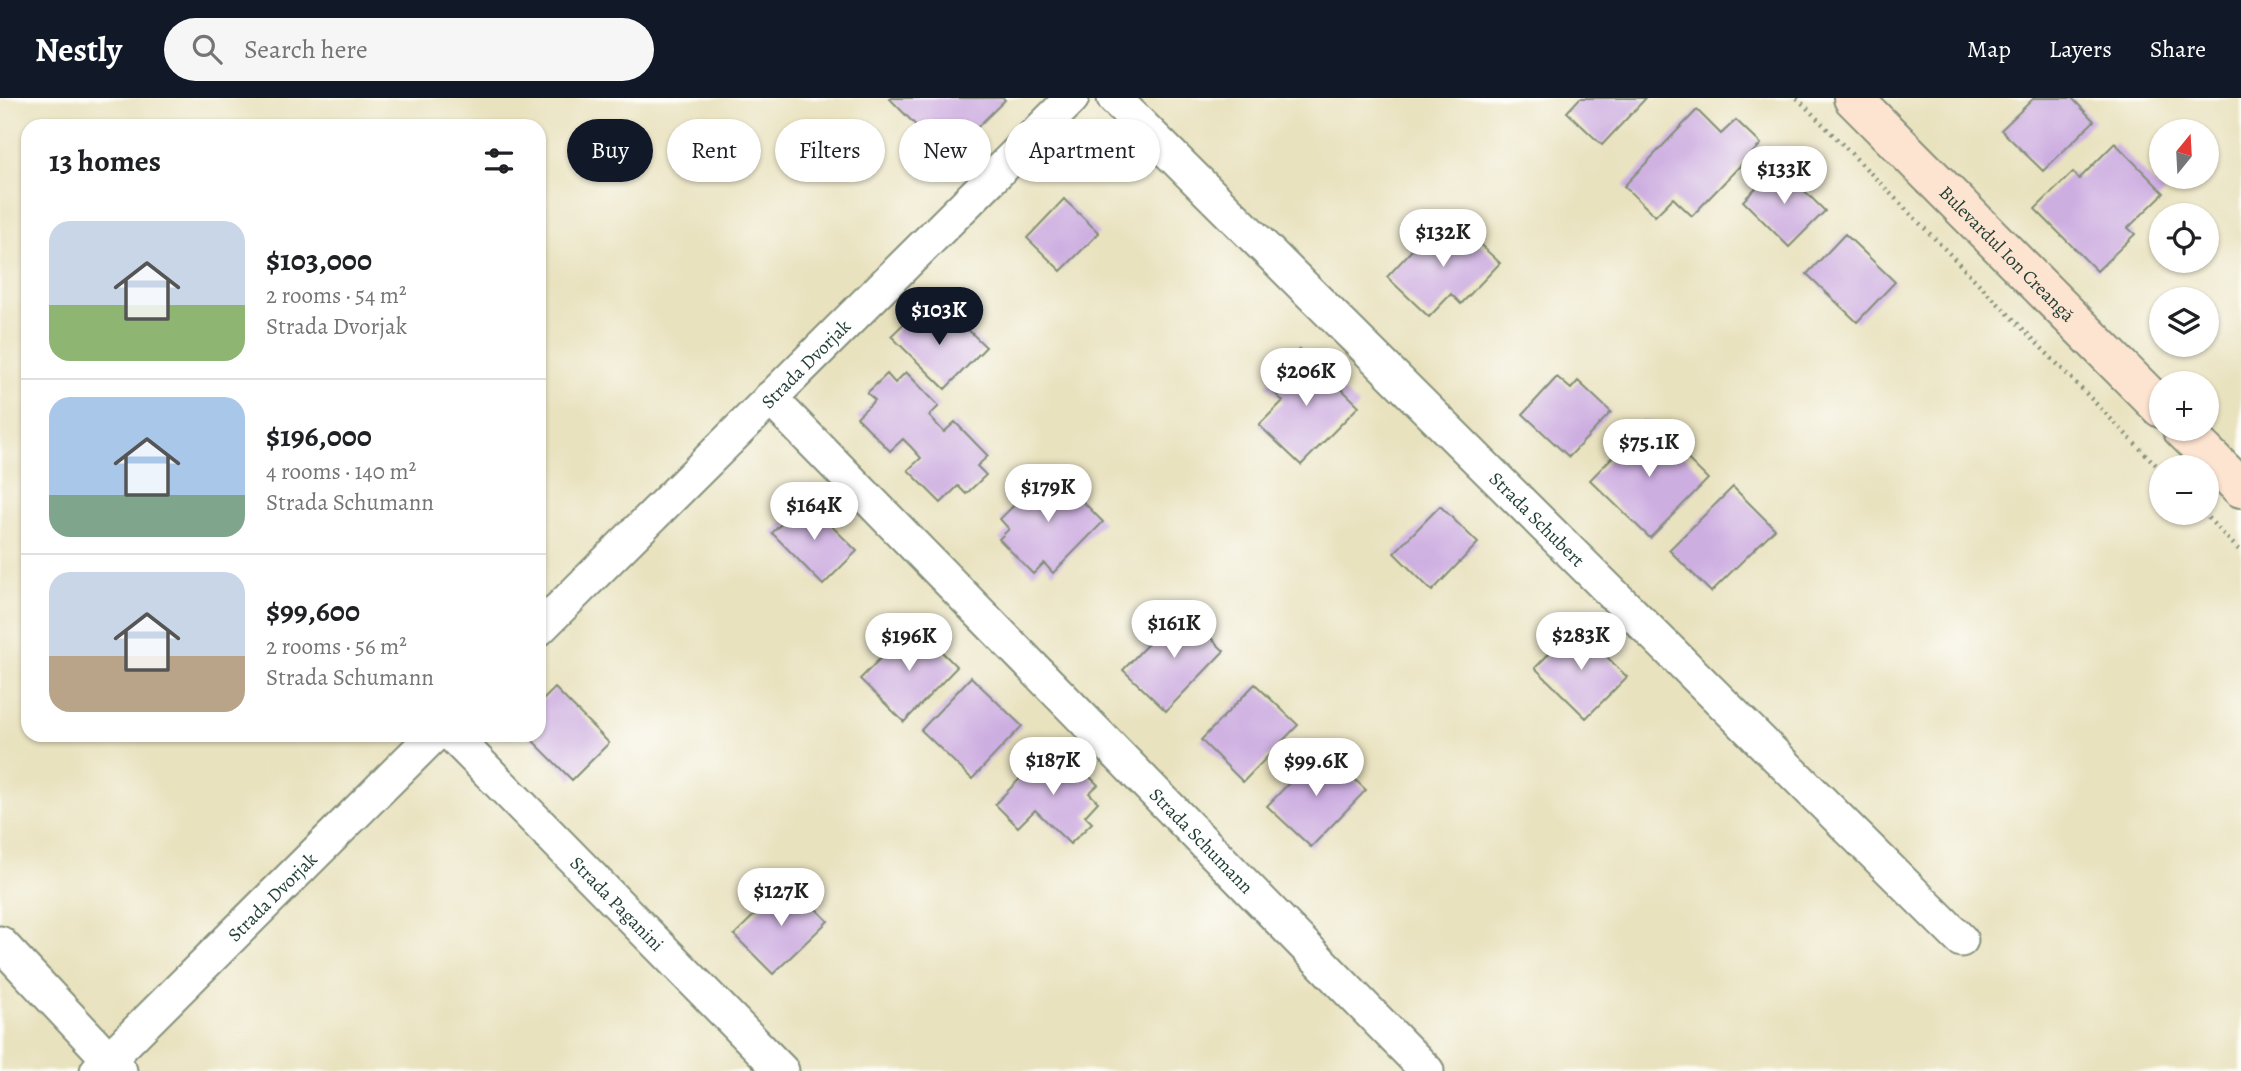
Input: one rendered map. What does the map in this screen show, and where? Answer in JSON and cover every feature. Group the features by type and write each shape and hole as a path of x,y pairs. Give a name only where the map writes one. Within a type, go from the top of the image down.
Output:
{"street":[{"name":"Strada Dvorjak","path":"546,622 1072,98"},
{"name":"Strada Schubert","path":"1114,98 1961,940"},
{"name":"Bulevardul Ion Creangă","path":"1853,98 2149,396"},
{"name":"Strada Schumann","path":"770,398 1427,1071"},
{"path":"2194,441 2241,488"},
{"name":"Strada Dvorjak","path":"109,1067 427,742"},
{"name":"Strada Paganini","path":"459,742 782,1071"},
{"path":"0,943 109,1067"}],"path":[{"path":"1797,98 2149,458"},
{"path":"2215,525 2241,552"}],"building":[{"path":"889,98 1005,100 986,119 910,119"},
{"path":"1580,98 1646,98 1602,145 1567,112"},
{"path":"2034,98 2072,98 2094,121 2043,171 2001,130"},
{"path":"1697,110 1721,134 1736,120 1761,144 1692,216 1673,198 1655,216 1624,186"},
{"path":"2115,143 2149,178 2149,189 2160,189 2164,193 2154,203 2149,203 2149,208 2128,228 2135,234 2097,271 2035,209 2073,172 2079,179"},
{"path":"1778,165 1825,211 1789,247 1743,201"},
{"path":"1064,199 1099,233 1061,271 1027,238"},
{"path":"1455,221 1500,263 1461,304 1451,294 1429,317 1387,277 1425,236 1433,244"},
{"path":"1845,234 1895,282 1857,322 1807,274"},
{"path":"918,310 938,331 953,315 986,347 945,389 891,336"},
{"path":"1300,349 1359,406 1301,465 1259,425 1283,401 1266,385"},
{"path":"906,372 939,406 929,416 944,432 955,422 988,456 977,466 986,475 966,494 958,486 941,503 908,470 921,458 912,448 903,439 890,451 857,417 875,400 867,393 887,374 895,383"},
{"path":"1557,377 1571,389 1578,381 1611,412 1569,457 1523,414"},
{"path":"1648,420 1708,479 1650,538 1590,480"},
{"path":"1051,469 1103,522 1053,573 1044,563 1033,574 999,539 1009,529 1000,519"},
{"path":"1733,487 1775,529 1711,592 1669,550"},
{"path":"805,500 857,551 823,585 772,533"},
{"path":"1440,506 1478,543 1432,591 1394,553"},
{"path":"1181,609 1224,651 1166,711 1123,670"},
{"path":"914,624 957,667 904,722 860,679"},
{"path":"1576,626 1627,677 1586,718 1535,668"},
{"path":"971,677 1022,726 972,779 921,730"},
{"path":"1255,684 1298,725 1243,782 1201,740"},
{"path":"555,688 609,743 572,780 534,742 546,742 546,697"},
{"path":"1322,749 1366,790 1311,847 1267,806"},
{"path":"1044,754 1056,766 1068,755 1098,785 1089,793 1098,802 1085,816 1092,823 1070,844 1035,810 1018,827 995,804"},
{"path":"789,881 828,921 773,974 734,935"}]}
